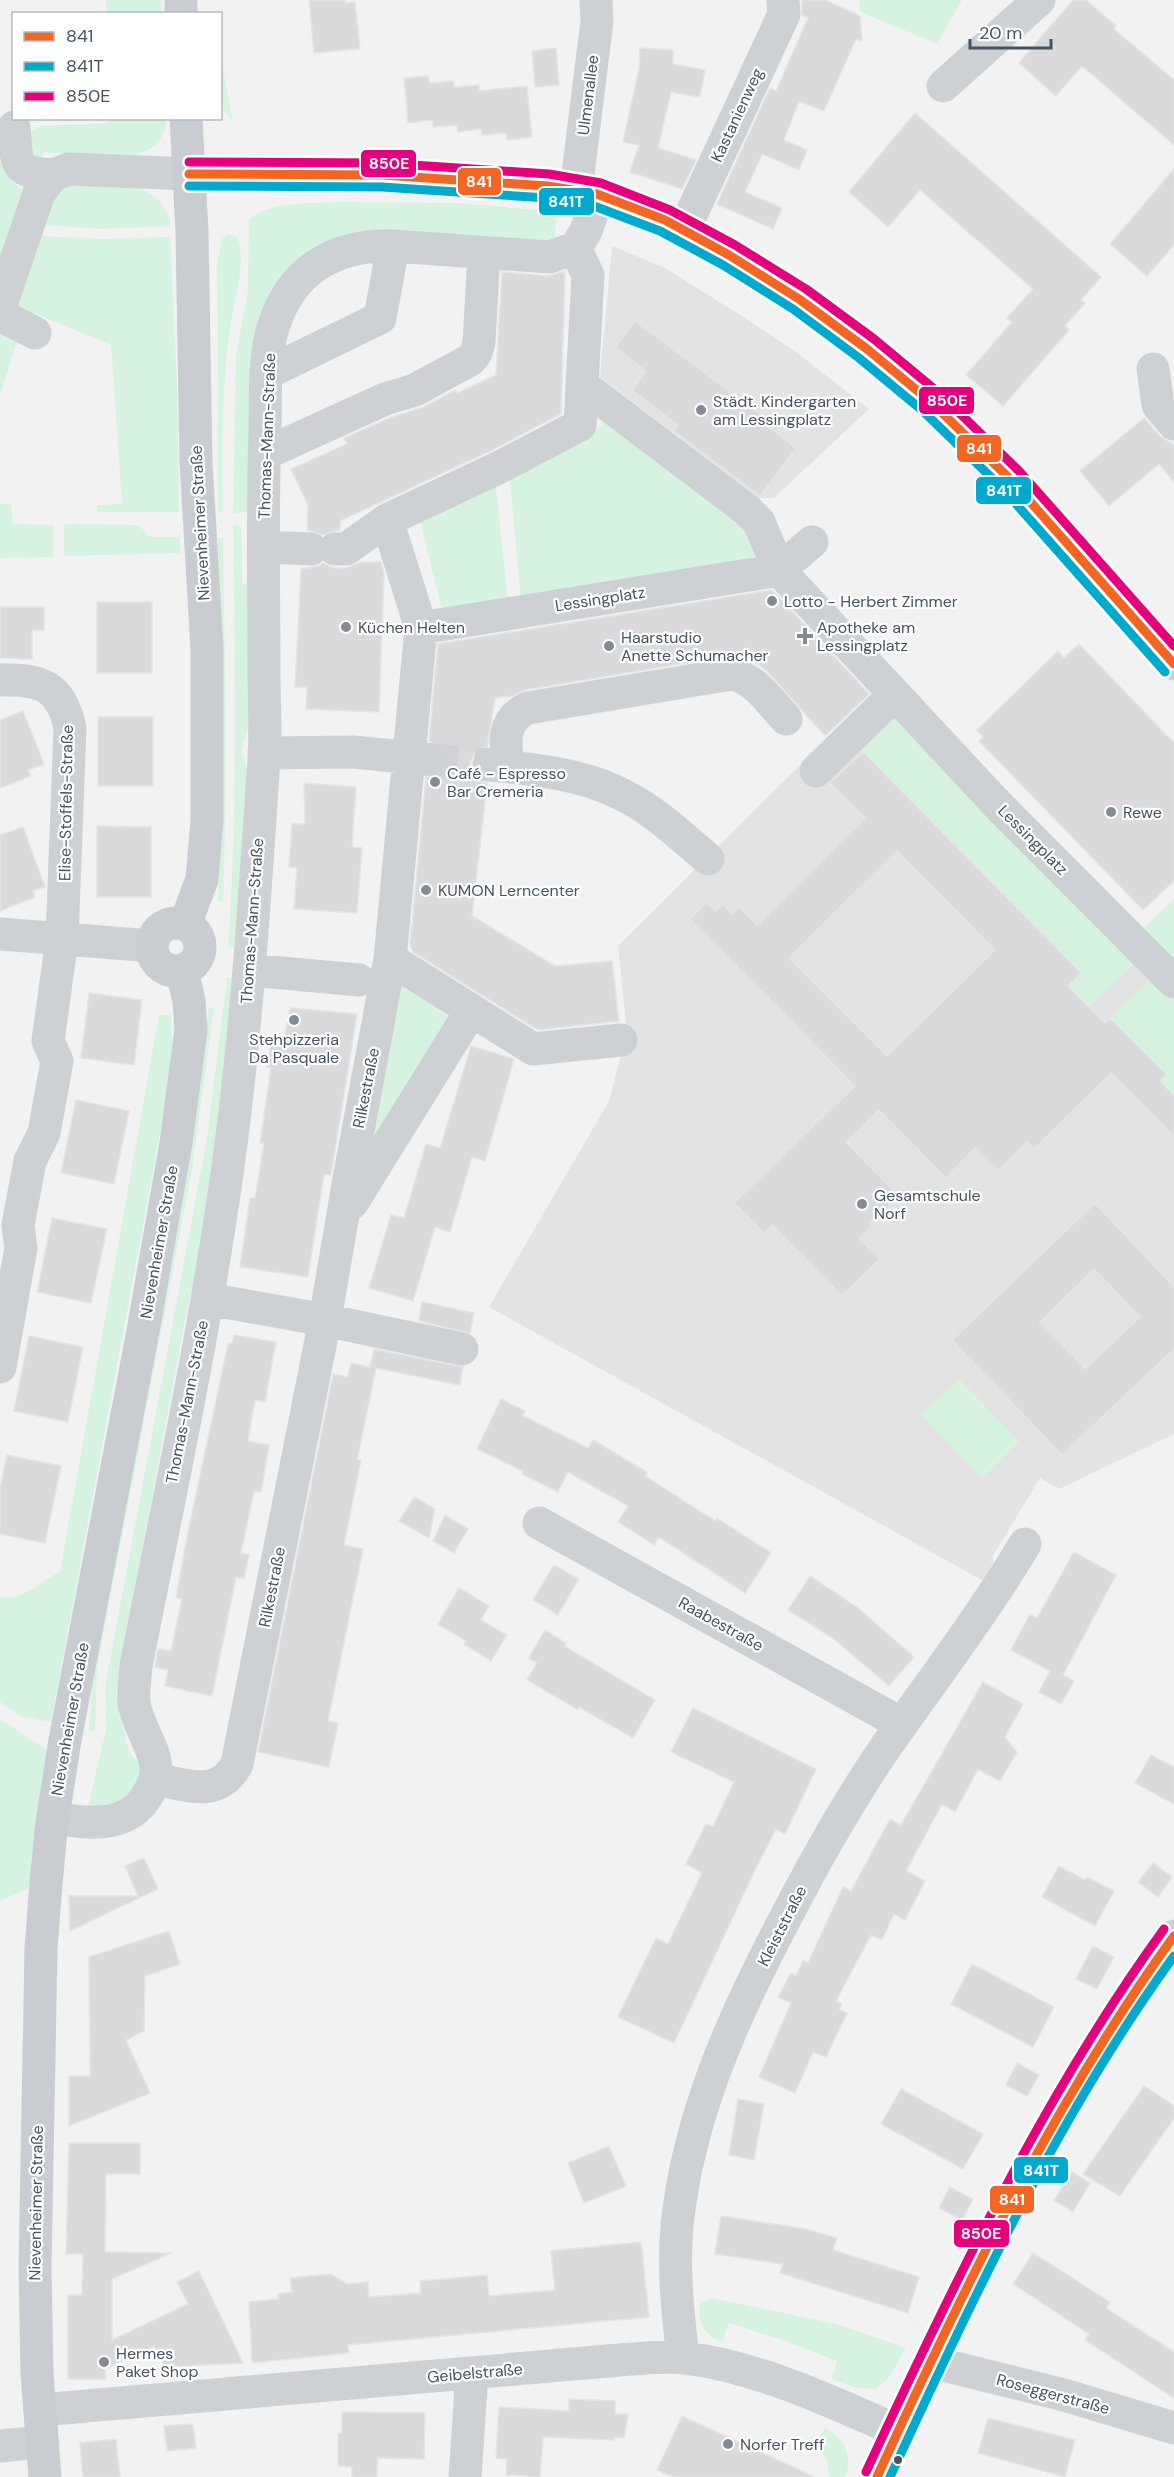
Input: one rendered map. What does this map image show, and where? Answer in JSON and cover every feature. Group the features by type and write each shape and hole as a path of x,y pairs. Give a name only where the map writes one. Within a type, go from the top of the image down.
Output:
{"main road":[{"name":"Nievenheimer Straße","path":"185,925 202,879 207,820 207,649 198,521 186,120"},
{"path":"173,923 185,925 194,930 201,950 198,959 191,967 182,971 171,971 161,966 154,957 152,946 155,935 163,927 173,923"},
{"name":"Nievenheimer Straße","path":"45,2477 35,2268 41,1949 53,1818 65,1740 143,1331 176,1143 191,1030 189,1001 182,971"}],"street":[{"name":"Ulmenallee","path":"588,192 597,21 596,0"},
{"name":"Kastanienweg","path":"684,230 784,14 783,0"},
{"path":"944,86 1039,0"},
{"path":"14,127 18,161 29,173 52,175 69,169 189,174 260,173 448,178 588,192 647,213 684,230 756,271 869,351 944,415 1002,470 1172,658"},
{"path":"0,308 39,194 52,175"},
{"path":"264,547 346,549 387,520 498,468 580,425 581,262 588,192"},
{"path":"267,373 380,318 393,246"},
{"name":"Thomas-Mann-Straße","path":"156,1779 154,1758 134,1704 136,1666 208,1299 243,1050 264,753 264,454 270,342 279,310 288,293 301,278 326,260 347,250 393,246 550,257 581,262"},
{"path":"264,454 384,399 415,390 470,360 476,353 479,342 484,253"},
{"path":"0,315 34,333"},
{"path":"1153,369 1158,405 1174,424"},
{"name":"Lessingplatz","path":"582,385 747,510 759,522 779,570 996,803 1174,982"},
{"path":"264,753 353,752 417,758 413,714 421,628 387,520"},
{"path":"779,570 812,542"},
{"name":"Lessingplatz","path":"421,628 779,570"},
{"path":"708,859 659,817 624,795 594,782 499,766 506,731 512,720 519,712 528,708 731,674 749,681 786,719"},
{"name":"Elise-Stoffels-Straße","path":"0,680 24,679 43,684 56,694 67,714 70,728 62,939 48,1041 57,1061 44,1133 30,1161 18,1225 21,1248 0,1367"},
{"path":"816,771 894,694"},
{"name":"Rilkestraße","path":"156,1779 199,1788 207,1787 224,1781 231,1775 238,1756 332,1284 390,959 400,857 417,758"},
{"path":"0,934 152,946"},
{"path":"390,959 533,1049 621,1040"},
{"path":"249,970 359,980"},
{"name":"Rilkestraße","path":"343,1217 471,1011"},
{"path":"208,1299 323,1331 462,1349"},
{"name":"Raabestraße","path":"539,1523 903,1724"},
{"name":"Kleiststraße","path":"683,2358 678,2308 677,2229 690,2153 708,2088 741,2007 824,1845 1025,1544"},
{"path":"53,1818 79,1822 114,1821 125,1817 141,1805 156,1779"},
{"path":"877,2477 931,2362 1046,2137 1111,2026 1174,1936"},
{"name":"Geibelstraße","path":"40,2410 631,2359 683,2358 721,2364 771,2378 898,2431"},
{"name":"Roseggerstraße","path":"931,2362 1064,2395 1174,2428"},
{"path":"465,2477 472,2373"},
{"path":"0,2446 42,2442"}],"shaded area":[{"path":"612,246 665,268 734,311 792,349 869,409 774,498 759,498 600,377"},
{"name":"Gesamtschule Norf","path":"877,693 1174,998 1174,1434 1059,1489 1040,1478 993,1556 993,1576 987,1583 489,1307 609,1101 627,1031 618,946 789,776"}],"green space":[{"path":"106,0 161,0 162,12 106,12"},
{"path":"859,0 962,0 937,44 860,12"},
{"path":"222,63 233,122 222,109"},
{"path":"110,120 166,120 162,136 152,148 136,154 98,157 44,152 38,164 29,149 32,131 41,126 110,123"},
{"path":"0,128 2,158 7,174 18,187 27,192 0,262"},
{"path":"67,185 141,189 154,196 163,206 170,226 100,229 43,225 54,196"},
{"path":"336,202 459,203 557,212 555,236 546,245 293,269 251,512 233,513 236,357 248,289 249,219 258,213 280,206"},
{"path":"228,234 237,237 241,260 227,353 223,432 223,512 218,512 217,264 222,239"},
{"path":"40,236 102,239 170,237 177,383 179,512 97,512 97,505 122,504 111,345 14,305"},
{"path":"0,329 17,341 0,395"},
{"path":"600,410 760,530 768,558 521,601 510,482 518,467 603,426"},
{"path":"495,478 508,603 443,614 418,513"},
{"path":"0,504 11,504 13,524 53,525 53,557 0,558"},
{"path":"64,524 138,525 150,537 180,537 180,553 64,556"},
{"path":"233,525 241,526 242,584 249,585 249,724 242,753 248,770 236,948 228,947 235,789"},
{"path":"218,538 223,538 225,674 223,902 218,900 222,818"},
{"path":"897,715 1138,960 1089,1007 1068,986 1081,973 861,750"},
{"path":"1174,899 1174,960 1143,928"},
{"path":"1154,976 1174,998 1174,1096 1160,1081 1166,1074 1110,1018"},
{"path":"227,977 234,978 230,1037 197,1278 189,1300 116,1693 129,1752 138,1762 143,1782 127,1803 88,1807 106,1729 105,1687 207,1138"},
{"path":"397,983 450,1017 376,1138 369,1134"},
{"path":"209,1007 214,1008 192,1170 97,1667 95,1732 89,1730 93,1674 191,1154"},
{"path":"159,1015 171,1015 173,1063 51,1722 20,1716 0,1702 0,1597 18,1596 60,1572"},
{"path":"959,1379 1019,1441 982,1478 921,1415"},
{"path":"0,1719 47,1750 29,1888 0,1901"},
{"path":"712,2298 837,2324 906,2348 888,2379 876,2389 857,2388 831,2379 837,2361 785,2341 729,2323 722,2342 711,2336 703,2328 699,2311 700,2304"},
{"path":"825,2427 846,2448 848,2469 845,2477 829,2477 827,2460 816,2444"}],"building":[{"path":"309,0 355,2 360,49 314,53"},
{"path":"802,0 825,0 860,16 862,41 856,39 824,111 799,101 784,140 807,150 799,170 762,154 745,192 782,208 773,229 717,204 770,88 776,91 808,18 802,15"},
{"path":"1073,0 1086,0 1116,26 1114,29 1174,80 1174,145 1082,66 1056,96 1019,63"},
{"path":"556,48 559,85 535,87 532,51"},
{"path":"640,48 673,50 673,64 705,70 700,97 671,92 658,148 696,160 682,189 630,172 639,145 623,142 639,69"},
{"path":"428,76 429,83 453,81 454,87 479,85 479,91 527,86 532,137 507,140 506,133 482,135 481,129 458,132 457,125 433,127 433,120 408,123 404,78"},
{"path":"915,113 1101,277 1081,300 1085,303 1065,326 1069,330 1003,406 966,375 1012,322 1007,318 1033,289 920,190 888,227 849,192"},
{"path":"1174,169 1174,245 1147,276 1110,244"},
{"path":"565,271 561,414 490,451 340,521 340,530 323,535 307,530 308,505 291,469 347,444 344,438 392,417 424,407 455,390 457,393 496,375 502,272 549,276"},
{"name":"Städt. Kindergarten am Lessingplatz","path":"635,321 768,420 765,424 796,448 760,496 674,431 678,425 632,390 646,371 615,347"},
{"path":"1144,418 1160,436 1174,445 1174,482 1159,464 1109,506 1080,471"},
{"path":"361,562 381,562 384,573 379,712 306,709 307,687 295,687 301,569 319,566 323,563 334,568 346,568"},
{"path":"772,590 869,694 825,736 767,671 748,657 728,656 525,690 512,696 495,698 487,747 481,748 474,754 470,763 472,773 479,781 487,784 472,916 555,966 612,961 619,1021 538,1030 413,952 410,945 426,777 433,776 440,770 444,760 442,751 436,744 429,741 438,644"},
{"path":"97,602 152,602 152,673 97,673"},
{"path":"0,607 44,607 44,630 32,630 32,659 0,658"},
{"name":"Rewe","path":"1079,644 1174,743 1174,881 1143,910 979,741 983,737 977,730 1058,651 1064,658"},
{"path":"23,711 44,764 28,770 31,776 0,788 0,720"},
{"path":"98,717 153,717 153,786 98,786"},
{"path":"863,752 1081,973 1068,986 1105,1023 1110,1018 1166,1074 1160,1081 1174,1096 1174,1136 1111,1073 1034,1149 1027,1142 998,1171 975,1148 946,1178 879,1110 846,1142 899,1196 859,1238 880,1259 842,1296 773,1225 764,1233 734,1203 855,1086 690,919 706,903 715,911 723,904 732,914 739,907 757,925 865,818 830,783","holes":["897,851 995,950 887,1056 789,958"]},
{"path":"304,783 356,787 352,847 362,848 357,913 294,909 297,868 289,867 292,824 305,824"},
{"path":"97,826 151,827 151,897 97,897"},
{"path":"23,827 45,887 33,891 35,897 0,911 0,835"},
{"path":"89,993 142,1000 134,1065 81,1058"},
{"path":"290,1008 357,1014 331,1175 324,1174 308,1277 240,1267 250,1198 255,1198 264,1143 260,1143 271,1068 266,1067 272,1040 284,1041"},
{"path":"471,1046 514,1059 485,1161 472,1157 450,1232 435,1227 413,1301 369,1288 391,1215 404,1218 426,1144 440,1148"},
{"path":"76,1100 129,1111 114,1184 61,1173"},
{"path":"1095,1203 1174,1287 1174,1349 1062,1455 952,1340","holes":["1094,1269 1140,1317 1085,1369 1040,1322"]},
{"path":"52,1218 107,1229 91,1303 37,1292"},
{"path":"422,1302 474,1313 470,1333 419,1321"},
{"path":"234,1335 276,1342 265,1402 255,1400 248,1441 269,1445 261,1492 254,1491 241,1553 249,1555 244,1579 236,1577 212,1696 165,1686 168,1670 155,1667 158,1649 171,1651 182,1599 176,1598 186,1542 228,1344 232,1344"},
{"path":"29,1336 83,1347 68,1422 14,1411"},
{"path":"374,1349 463,1367 460,1385 376,1368 357,1460 361,1460 344,1545 363,1549 328,1721 338,1723 329,1767 258,1752 333,1374 348,1377 351,1363 370,1367"},
{"path":"501,1399 525,1411 523,1416 588,1448 593,1440 647,1472 645,1476 715,1521 717,1518 771,1553 745,1593 659,1537 654,1545 618,1522 628,1506 568,1472 558,1492 522,1474 523,1471 477,1449"},
{"path":"7,1455 61,1466 45,1543 0,1534 0,1488"},
{"path":"414,1497 435,1509 429,1538 399,1521"},
{"path":"445,1515 468,1529 454,1553 433,1541"},
{"path":"1074,1552 1116,1575 1063,1675 1074,1681 1061,1704 1039,1692 1050,1671 1011,1650 1030,1614 1037,1618"},
{"path":"554,1565 579,1579 558,1615 533,1600"},
{"path":"810,1576 858,1608 914,1657 889,1686 834,1639 788,1610"},
{"path":"459,1588 489,1606 481,1620 507,1635 491,1661 464,1644 466,1641 438,1624"},
{"path":"545,1630 566,1643 564,1646 655,1700 633,1738 579,1707 578,1710 527,1680 537,1663 529,1658"},
{"path":"983,1682 1023,1704 1005,1737 1017,1752 1000,1781 978,1769 955,1812 942,1804 906,1871 925,1881 905,1920 894,1914 882,1940 871,1935 836,2001 842,2004 839,2009 847,2013 826,2057 813,2052 795,2093 759,2077 791,2003 778,1997 791,1973 796,1975 803,1961 808,1963 843,1887 851,1891 890,1819 901,1825"},
{"path":"693,1708 816,1769 785,1834 776,1829 674,2043 618,2017 656,1938 668,1944 702,1873 686,1864 706,1824 713,1827 734,1782 671,1752"},
{"path":"1151,1755 1174,1767 1174,1804 1135,1783"},
{"path":"144,1858 158,1889 70,1931 69,1896 138,1896 125,1866"},
{"path":"1153,1863 1172,1877 1158,1897 1138,1882"},
{"path":"1059,1866 1085,1880 1087,1877 1114,1891 1095,1926 1042,1897"},
{"path":"169,1931 180,1964 145,1976 144,2031 126,2040 150,2093 69,2126 69,2076 90,2076 89,1957"},
{"path":"1093,1946 1114,1957 1097,1989 1076,1979"},
{"path":"972,1964 1054,2007 1033,2047 951,2004"},
{"path":"1017,2063 1039,2075 1027,2096 1006,2085"},
{"path":"1144,2086 1174,2106 1174,2118 1120,2196 1083,2174"},
{"path":"901,2089 983,2134 963,2169 881,2124"},
{"path":"738,2099 764,2104 754,2160 729,2155"},
{"path":"69,2143 140,2143 140,2174 106,2174 105,2252 171,2253 112,2279 112,2340 188,2304 177,2282 199,2271 243,2363 165,2367 154,2346 105,2369 106,2379 68,2379 68,2295 82,2295 83,2254 66,2254"},
{"path":"609,2146 626,2186 584,2203 568,2163"},
{"path":"1072,2172 1090,2183 1073,2212 1054,2200"},
{"path":"950,2187 973,2199 962,2220 939,2208"},
{"path":"721,2216 806,2229 837,2238 833,2250 919,2277 908,2313 780,2273 783,2264 715,2254"},
{"path":"641,2242 649,2317 348,2345 349,2353 252,2363 249,2302 279,2299 278,2294 292,2292 290,2278 331,2274 347,2284 368,2282 369,2297 421,2293 420,2281 487,2275 489,2296 555,2290 551,2251"},
{"path":"1033,2253 1110,2302 1106,2308 1174,2352 1174,2398 1085,2340 1089,2334 1013,2284"},
{"path":"569,2399 615,2401 615,2414 628,2414 624,2438 614,2437 614,2440 543,2437 540,2477 506,2475 507,2459 496,2458 499,2407 569,2411"},
{"path":"342,2412 425,2413 424,2459 378,2458 377,2477 352,2477 352,2467 338,2466 338,2433 342,2433"},
{"path":"682,2416 815,2477 674,2477 657,2470"},
{"path":"988,2418 1075,2440 1065,2477 978,2453"},
{"path":"193,2424 196,2448 167,2451 164,2426"},
{"path":"116,2439 120,2477 83,2477 80,2443"}],"tunnel":[{"path":"425,759 489,765"}],"transit line":[{"name":"850E","path":"189,162 383,163 549,174 601,183 670,210 735,245 806,289 874,339 939,393 1019,471 1174,646"},
{"name":"841","path":"189,174 383,175 548,186 597,194 665,220 729,255 799,299 867,349 931,402 1010,479 1174,664"},
{"name":"841T","path":"189,186 382,187 547,198 594,206 660,231 723,265 793,309 859,358 923,411 1001,487 1165,672"},
{"name":"850E","path":"866,2472 932,2332 1039,2125 1120,1993 1164,1929"},
{"name":"841","path":"877,2477 1012,2199 1089,2065 1174,1936"},
{"name":"841T","path":"890,2477 986,2276 1055,2144 1092,2080 1174,1956"}],"place":[{"name":"Städt. Kindergarten am Lessingplatz","path":"701,410"},
{"name":"Lotto - Herbert Zimmer","path":"772,601"},
{"name":"Küchen Helten","path":"346,627"},
{"name":"Apotheke am Lessingplatz","path":"805,636"},
{"name":"Haarstudio Anette Schumacher","path":"609,646"},
{"name":"Café - Espresso Bar Cremeria","path":"435,782"},
{"name":"Rewe","path":"1111,812"},
{"name":"KUMON Lerncenter","path":"426,890"},
{"name":"Stehpizzeria Da Pasquale","path":"294,1020"},
{"name":"Gesamtschule Norf","path":"862,1204"},
{"name":"Hermes Paket Shop","path":"104,2362"},
{"name":"Norfer Treff","path":"728,2444"}]}
